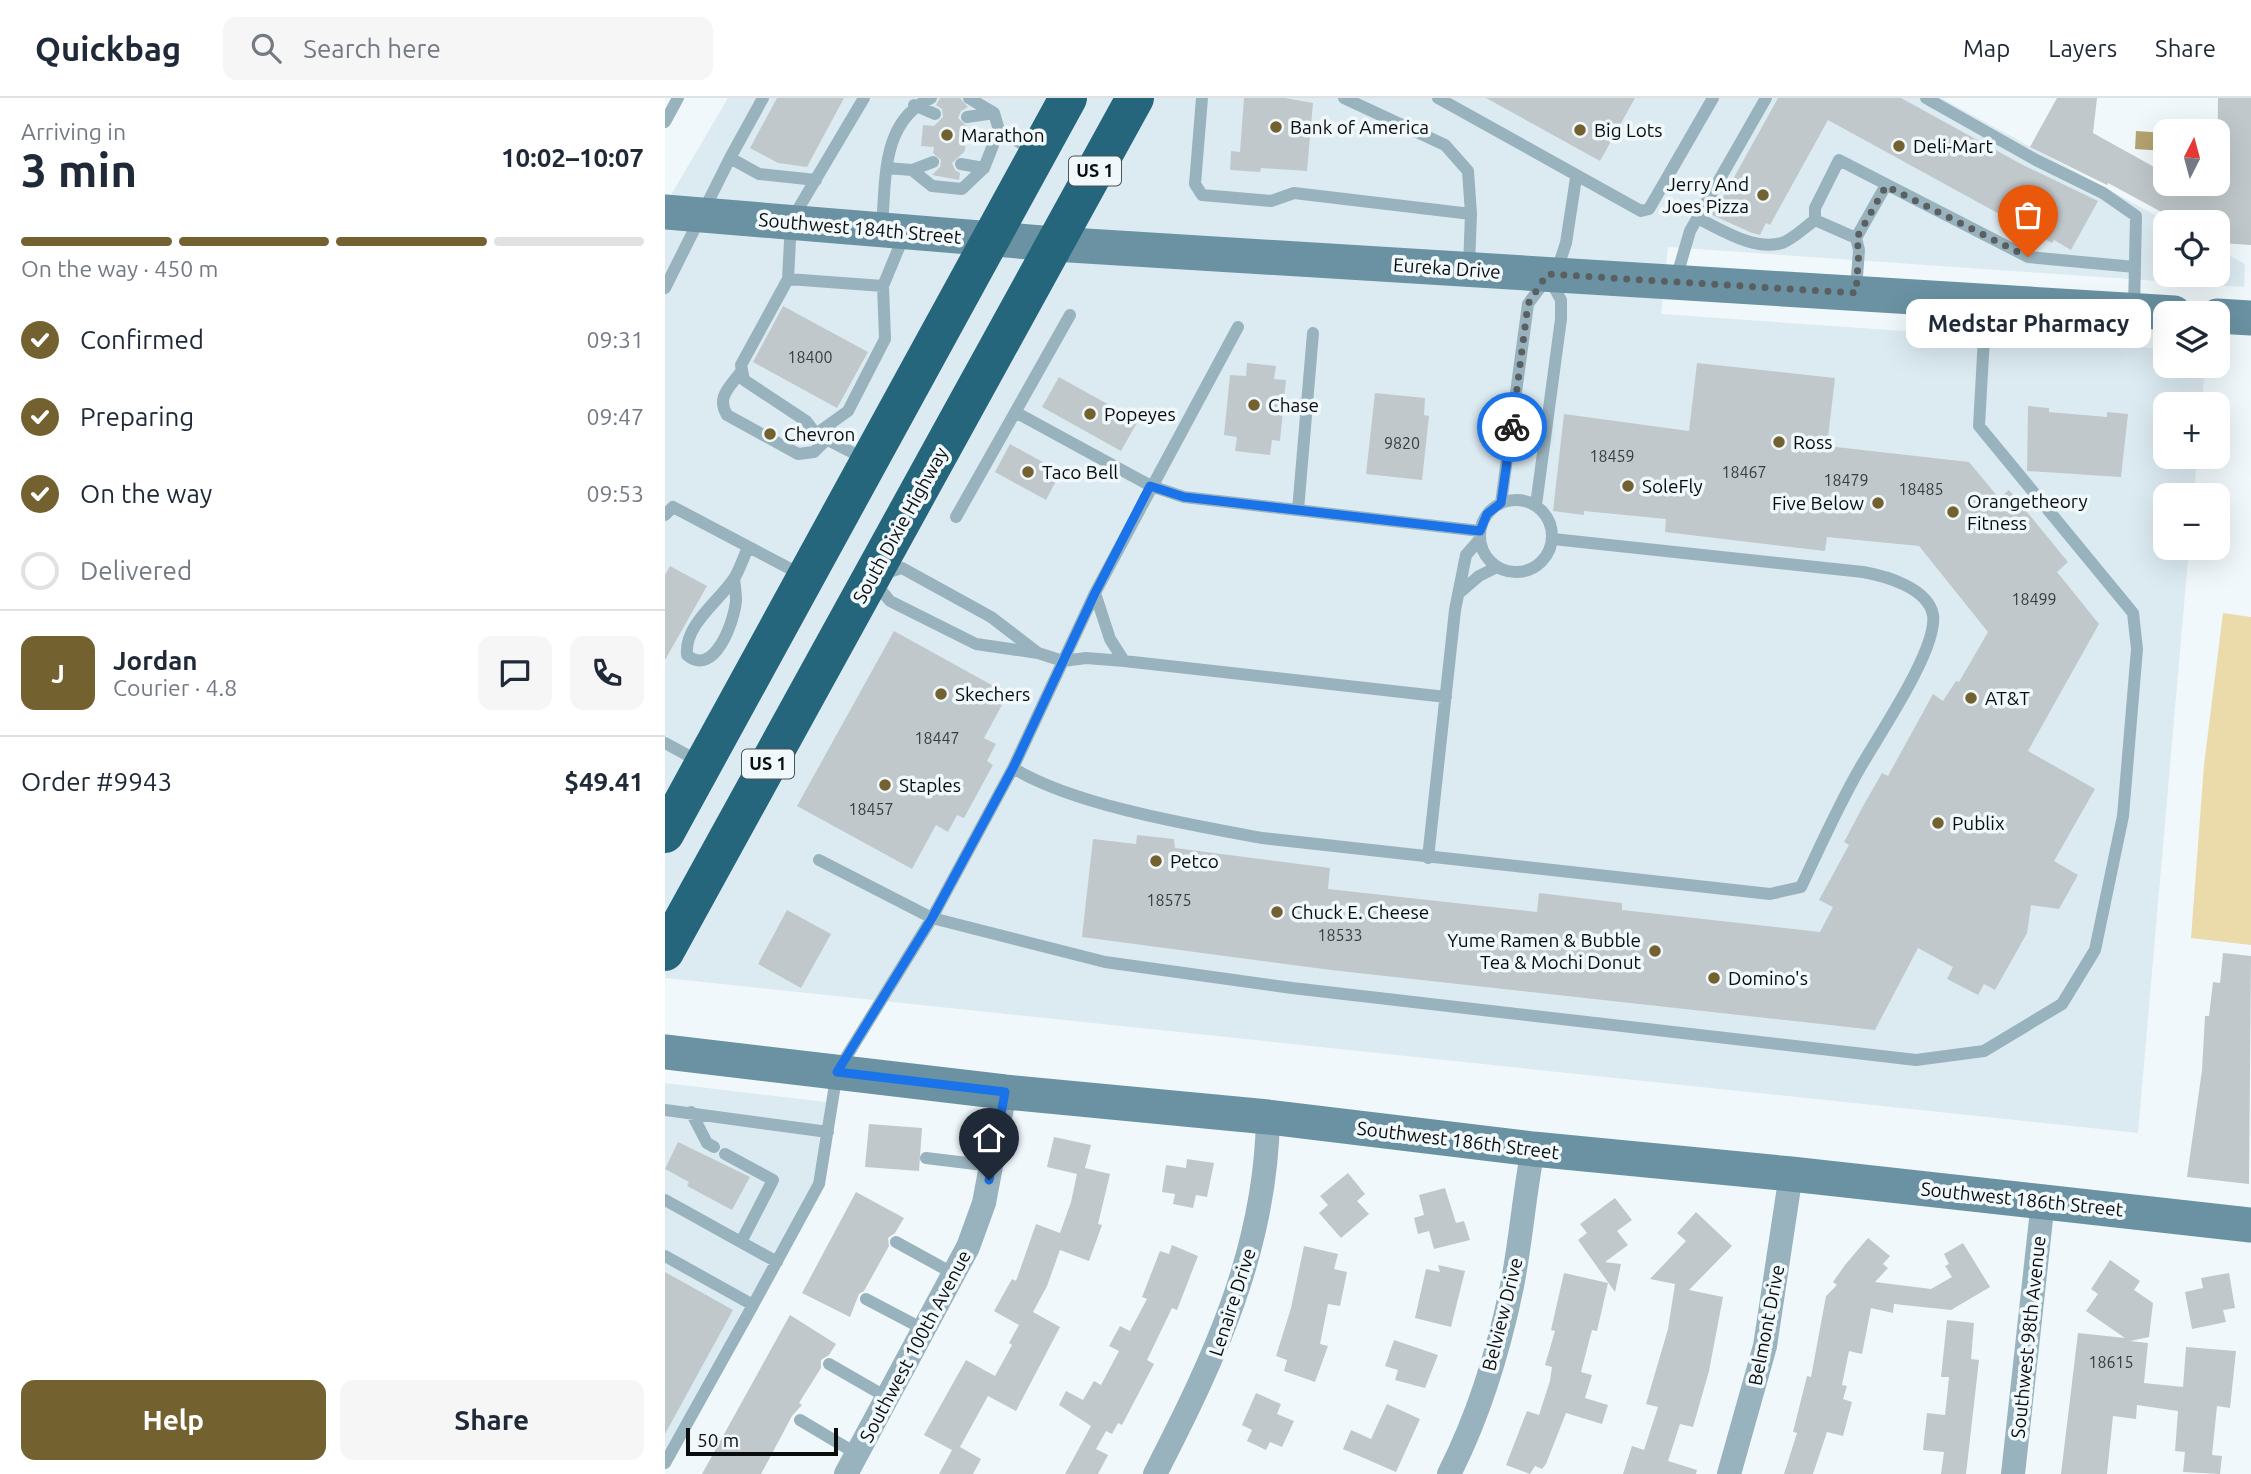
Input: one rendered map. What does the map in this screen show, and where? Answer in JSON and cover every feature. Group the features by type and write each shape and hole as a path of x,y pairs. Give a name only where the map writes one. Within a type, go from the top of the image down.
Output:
{"highway":[{"name":"US 1","path":"665,834 1068,98"},
{"name":"South Dixie Highway","path":"665,952 1135,98"},
{"path":"813,563 871,577"}],"street":[{"name":"Southwest 184th Street","path":"665,212 1054,244"},
{"name":"Eureka Drive","path":"1054,244 2153,312"},
{"path":"2230,317 2251,318"},
{"name":"Southwest 186th Street","path":"665,1052 1005,1092 1268,1117 1533,1149 2043,1200 2251,1225"},
{"name":"Southwest 100th Avenue","path":"851,1464 956,1275 977,1224 992,1166 1005,1092"},
{"name":"Lenaire Drive","path":"1155,1474 1211,1363 1242,1277 1262,1192 1268,1153 1268,1117"},
{"name":"Belview Drive","path":"1449,1474 1468,1429 1501,1327 1516,1261 1533,1149"},
{"name":"Belmont Drive","path":"1729,1474 1760,1369 1791,1174"},
{"name":"Southwest 98th Avenue","path":"2013,1474 2043,1200"}],"lane":[{"path":"665,122 678,98"},
{"path":"665,288 699,215 763,98"},
{"path":"865,98 791,221 788,279 741,365 740,373 723,394 722,405 727,415 798,454 814,452 821,436 848,411 885,339 883,286 893,230 887,168 890,139 914,106 930,98"},
{"path":"912,170 932,186 962,189 984,168 999,130 994,113 969,98"},
{"path":"1202,98 1195,184 1202,195 1271,201 1294,193 1471,214"},
{"path":"1344,98 1445,145 1468,171 1471,214 1469,270"},
{"path":"1438,98 1637,211 1647,210 1713,98"},
{"path":"1676,282 1684,246 1697,218 1766,98"},
{"path":"1926,98 2128,208 2136,215 2134,311"},
{"path":"914,106 935,114"},
{"path":"967,117 994,113"},
{"path":"999,130 1038,153"},
{"path":"730,158 759,174 816,180"},
{"path":"1815,220 1815,208 1839,160 2028,257 2135,267"},
{"path":"887,168 912,170 933,162"},
{"path":"961,164 984,168"},
{"path":"1501,503 1528,304 1547,274 1560,261 1566,243 1576,178"},
{"path":"1856,293 1859,250 1856,239 1886,186"},
{"path":"1697,218 1750,243 1768,244 1785,242 1815,220"},
{"path":"1815,220 1856,239"},
{"path":"1536,505 1561,319 1561,300 1547,274"},
{"path":"788,279 883,286"},
{"path":"819,860 932,918 1105,962 1292,988 1916,1060 1984,1051 2062,1004 2095,950 2123,816 2137,649 2133,613 1979,426 1986,302"},
{"path":"956,517 1070,315"},
{"path":"665,1464 819,1184 837,1072 932,918 1013,768 1095,593 1150,486 1238,327"},
{"path":"1298,510 1313,333"},
{"path":"740,373 744,380 806,421 821,436 869,461"},
{"path":"1015,412 1150,486 1184,497 1480,535"},
{"path":"1428,858 1458,595 1466,555 1480,535 1487,514 1501,503 1519,500 1536,505 1549,519 1553,538 1549,553 1537,566 1517,572 1497,567 1489,559 1480,535"},
{"path":"665,515 673,507 748,547 813,563"},
{"path":"1013,768 1058,788 1206,828 1428,858 1770,894 1801,887 1930,639 1933,620 1928,605 1909,588 1880,575 1553,538"},
{"path":"734,579 736,602 721,646 712,657 701,662 694,661 687,655 689,638 711,603 734,579 748,547"},
{"path":"1458,595 1479,576 1497,567"},
{"path":"1038,653 991,617 902,568 871,577 890,601 976,644 1038,653 1063,661 1086,657 1446,697"},
{"path":"1095,593 1109,639 1124,661"},
{"path":"665,743 703,764"},
{"path":"665,1110 828,1132"},
{"path":"691,1112 707,1143 773,1180 741,1242"},
{"path":"926,1158 992,1166"},
{"path":"665,1201 777,1262"},
{"path":"896,1242 956,1275"},
{"path":"665,1256 753,1305"},
{"path":"866,1299 925,1330"},
{"path":"829,1364 888,1398"},
{"path":"800,1419 851,1464"}],"shaded area":[{"path":"728,98 1941,98 2153,214 2153,281 1668,247 1661,314 2153,348 2153,378 2204,378 2203,392 2153,392 2153,469 2196,469 2195,483 2153,483 2153,560 2188,560 2138,1133 665,978 665,205"},
{"path":"2136,131 2153,132 2153,150 2135,149"},
{"path":"2230,256 2245,264 2244,287 2230,286"},
{"path":"2223,613 2251,617 2251,945 2191,938 2204,765"},
{"path":"665,1083 826,1102 813,1183 665,1451"}],"building":[{"path":"777,98 844,98 807,167 778,163 750,148"},
{"name":"Marathon","path":"940,98 960,98 968,107 961,111 958,118 967,126 965,151 952,163 960,173 959,180 932,175 940,167 941,160 933,153 934,147 921,146 923,125 934,126 943,117 942,109 936,105"},
{"name":"Bank of America","path":"1244,98 1285,98 1313,103 1307,171 1261,168 1260,172 1230,170 1231,151 1240,152"},
{"name":"Big Lots","path":"1486,98 1635,98 1600,161"},
{"path":"1778,98 1901,98 2021,164 2098,201 2071,250 2054,240 2052,243 1828,120 1770,225 1766,223 1760,235 1752,233 1710,214 1719,198 1722,199"},
{"path":"2057,98 2097,98 2093,133 2153,166 2153,196 2230,196 2230,119 2218,119 2218,98 2251,98 2251,245 2230,244 2230,210 2158,210 2108,183 2107,185 2030,147"},
{"name":"Chevron","path":"783,306 868,352 837,408 753,362"},
{"name":"Chase","path":"1247,363 1276,366 1274,379 1286,380 1280,441 1272,440 1270,455 1235,451 1237,437 1224,435 1230,375 1246,376"},
{"path":"1697,363 1835,378 1827,446 1969,462 1999,498 2009,490 2068,562 2057,572 2099,624 2028,751 2095,789 2054,861 2078,875 2059,909 2031,905 2027,933 1995,990 1984,984 1978,995 1947,979 1953,967 1918,948 1875,1030 1331,970 1082,937 1093,839 1136,844 1137,835 1174,839 1175,848 1330,868 1328,889 1537,912 1539,893 1622,903 1622,910 1820,932 1833,907 1819,900 1849,845 1844,842 1862,808 1882,773 1888,776 1933,694 1943,701 1956,681 1959,682 1988,632 1919,546 1827,537 1825,551 1665,532 1666,519 1584,511 1584,515 1553,511 1564,414 1689,431"},
{"name":"Popeyes","path":"1059,377 1138,421 1121,451 1042,407"},
{"path":"1375,393 1425,398 1424,415 1429,416 1422,480 1366,474"},
{"path":"2028,406 2049,408 2049,412 2107,417 2107,412 2128,414 2121,477 2027,471"},
{"name":"Taco Bell","path":"1010,444 1061,472 1046,500 995,472"},
{"path":"670,566 707,586 665,660 665,575"},
{"path":"894,631 1008,694 984,738 996,744 987,761 993,765 964,818 957,815 948,832 936,825 912,869 797,806"},
{"path":"787,910 831,934 801,988 758,964"},
{"path":"2223,953 2251,956 2249,1184 2187,1177 2202,1070 2205,1016 2209,1016 2213,982 2220,983"},
{"path":"869,1124 922,1128 919,1171 865,1167"},
{"path":"1054,1137 1091,1145 1085,1168 1110,1174 1098,1224 1102,1225 1089,1261 1060,1250 1047,1286 1033,1312 1060,1327 1016,1411 988,1396 960,1447 981,1459 973,1474 939,1474 952,1450 924,1435 966,1360 995,1376 1012,1345 1009,1343 1019,1325 994,1311 1012,1279 1016,1281 1036,1224 1060,1233 1071,1202 1077,1174 1047,1167"},
{"path":"678,1142 750,1177 732,1210 687,1186 689,1182 665,1169"},
{"path":"1187,1159 1214,1163 1207,1197 1196,1195 1193,1208 1173,1204 1175,1194 1162,1192 1166,1165 1186,1168"},
{"path":"1348,1173 1365,1194 1357,1201 1369,1214 1341,1238 1319,1213 1328,1205 1320,1196"},
{"path":"1445,1188 1456,1223 1464,1221 1470,1240 1434,1249 1429,1231 1418,1234 1414,1218 1424,1215 1419,1195"},
{"path":"856,1192 904,1218 895,1233 888,1238 889,1246 864,1291 859,1294 850,1317 802,1293"},
{"path":"1615,1198 1632,1220 1617,1231 1628,1245 1605,1262 1621,1264 1615,1292 1578,1240 1587,1233 1580,1224"},
{"path":"1696,1212 1732,1246 1689,1290 1723,1297 1709,1371 1693,1427 1680,1424 1668,1461 1697,1470 1696,1474 1623,1474 1632,1446 1644,1450 1658,1407 1646,1404 1668,1329 1675,1284 1650,1279 1686,1241 1677,1233"},
{"path":"1868,1238 1890,1256 1883,1264 1888,1268 1875,1282 1931,1289 1952,1277 1945,1266 1949,1264 1944,1254 1963,1243 1990,1287 1951,1310 1894,1304 1893,1313 1871,1308 1862,1354 1849,1351 1842,1385 1847,1386 1843,1399 1852,1402 1843,1436 1827,1432 1813,1474 1784,1474 1797,1433 1793,1432 1807,1376 1811,1377 1826,1296 1837,1285 1833,1282 1845,1265"},
{"path":"1172,1245 1198,1256 1177,1310 1172,1308 1147,1360 1154,1364 1122,1425 1118,1423 1112,1434 1106,1431 1096,1449 1108,1455 1098,1474 1065,1474 1091,1426 1059,1405 1066,1391 1083,1400 1094,1381 1101,1385 1119,1351 1109,1346 1120,1326 1130,1331 1147,1299 1142,1297 1160,1251 1169,1254"},
{"path":"1304,1246 1338,1254 1334,1269 1347,1272 1340,1306 1328,1304 1320,1344 1328,1346 1315,1382 1284,1371 1287,1360 1276,1356 1291,1308"},
{"path":"2110,1260 2140,1281 2134,1290 2153,1303 2149,1337 2130,1341 2148,1343 2144,1383 2183,1387 2186,1347 2236,1351 2230,1408 2217,1406 2212,1455 2222,1456 2220,1474 2183,1472 2185,1452 2175,1451 2178,1411 2137,1405 2136,1419 2113,1416 2107,1474 2061,1474 2078,1333 2125,1338 2086,1311 2098,1294 2091,1289"},
{"path":"1438,1265 1465,1271 1451,1327 1415,1318 1426,1269 1440,1272"},
{"path":"665,1272 733,1310 665,1434"},
{"path":"1564,1273 1608,1283 1597,1331 1592,1330 1581,1372 1592,1375 1585,1398 1608,1405 1602,1424 1566,1413 1546,1464 1542,1469 1535,1466 1530,1474 1506,1465 1527,1411 1539,1415 1550,1381 1552,1367 1545,1365 1555,1331 1551,1330"},
{"path":"2229,1273 2235,1308 2223,1310 2226,1322 2192,1329 2185,1292 2203,1288 2201,1278"},
{"path":"790,1315 836,1344 829,1355 821,1360 821,1368 799,1403 802,1405 792,1416 761,1474 702,1474"},
{"path":"1947,1320 1974,1323 1971,1359 1979,1360 1966,1474 1941,1474 1944,1452 1923,1450 1927,1413 1945,1415 1949,1377 1941,1377"},
{"path":"1394,1340 1438,1355 1425,1388 1395,1380 1398,1370 1385,1366"},
{"path":"1256,1393 1281,1404 1277,1414 1294,1421 1282,1447 1270,1442 1266,1450 1247,1441 1252,1430 1242,1425"},
{"path":"1387,1404 1420,1419 1396,1472 1343,1449 1351,1430 1371,1439"}],"way so far":[{"path":"1512,427 1528,304 1533,292 1547,274 1856,293 1859,250 1856,239 1886,186 2028,257"}],"place":[{"name":"Bank of America","path":"1276,127"},
{"name":"Big Lots","path":"1580,130"},
{"name":"Marathon","path":"947,135"},
{"name":"Deli-Mart","path":"1899,146"},
{"name":"Jerry And Joes Pizza","path":"1763,195"},
{"name":"Medstar Pharmacy","path":"2028,257"},
{"name":"Chase","path":"1254,405"},
{"name":"Popeyes","path":"1090,414"},
{"name":"Chevron","path":"770,434"},
{"name":"Ross","path":"1779,442"},
{"name":"Taco Bell","path":"1028,472"},
{"name":"SoleFly","path":"1628,486"},
{"name":"Five Below","path":"1878,503"},
{"name":"Orangetheory Fitness","path":"1953,512"},
{"name":"Skechers","path":"941,694"},
{"name":"AT&T","path":"1971,698"},
{"name":"Staples","path":"885,785"},
{"name":"Publix","path":"1938,823"},
{"name":"Petco","path":"1156,861"},
{"name":"Chuck E. Cheese","path":"1277,912"},
{"name":"Yume Ramen & Bubble Tea & Mochi Donut","path":"1655,951"},
{"name":"Domino's","path":"1714,978"}],"route":[{"path":"989,1180 1005,1092 837,1072 932,918 1013,768 1056,680 1072,640 1150,486 1184,497 1480,531 1487,514 1501,503 1512,427"}]}
